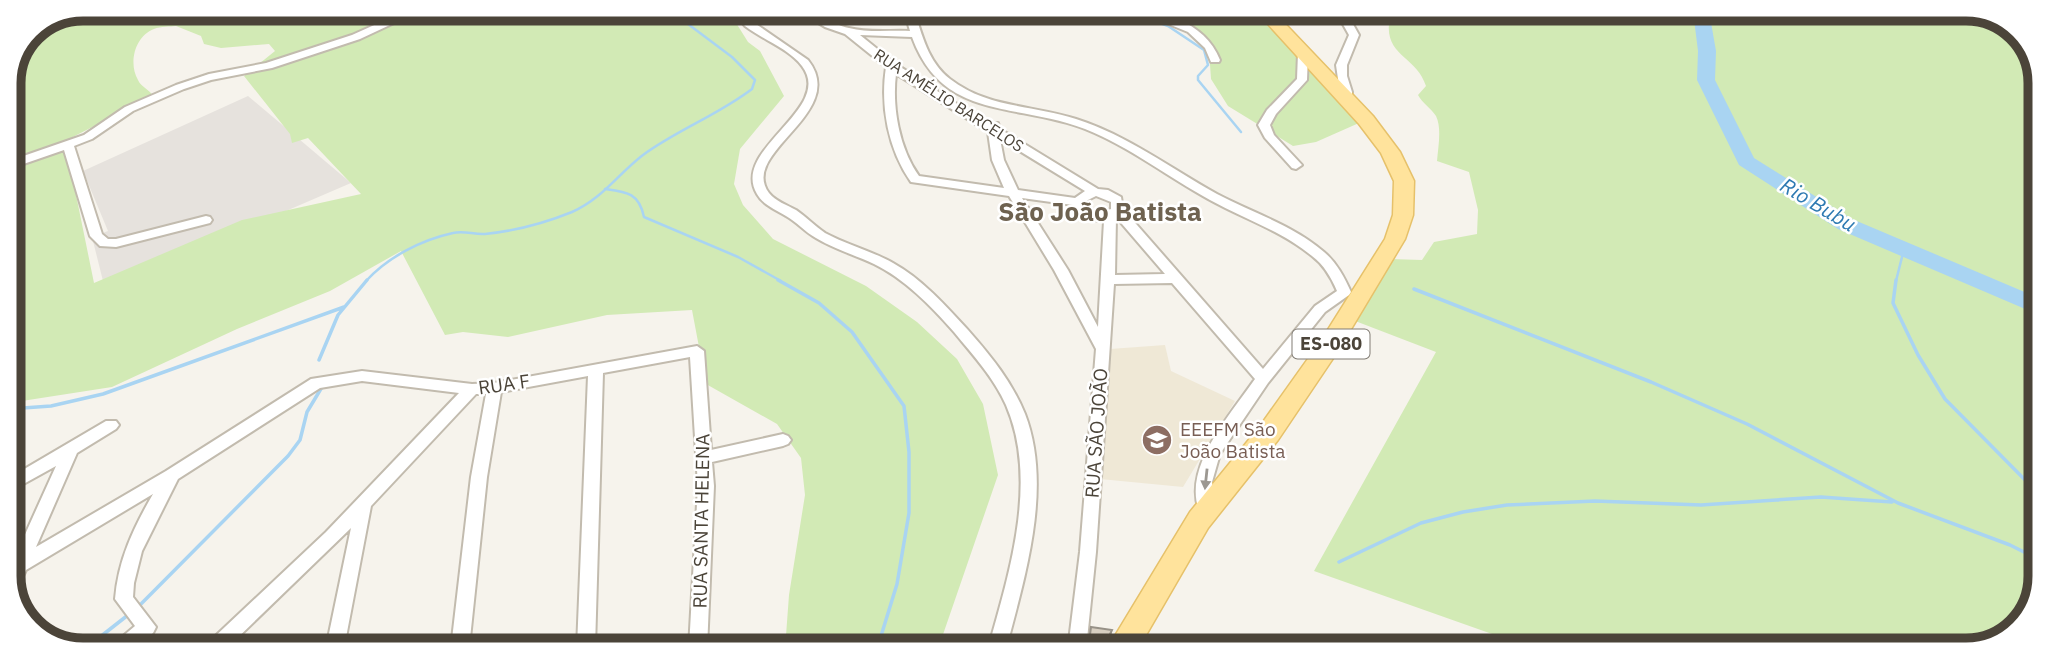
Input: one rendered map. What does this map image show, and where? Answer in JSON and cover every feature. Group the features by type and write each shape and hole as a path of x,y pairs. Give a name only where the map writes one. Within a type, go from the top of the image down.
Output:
{"main road":[{"name":"ES-080","path":"1128,638 1207,511 1303,385 1352,294 1395,239 1403,215 1405,191 1399,168 1390,152 1347,99 1273,21"}],"street":[{"path":"21,161 88,137 130,109 180,87 268,66 356,37 392,21"},
{"path":"746,21 803,60 812,75 812,90 808,101 785,135 762,160 757,179 764,195 820,236 882,263 905,277 986,361 1002,384 1018,416 1027,458 1024,514 1013,592 1000,638"},
{"name":"RUA AMÉLIO BARCELOS","path":"822,21 849,32 892,66 1095,192 1111,195 1117,200 1114,213"},
{"path":"913,21 928,61 944,81 968,96 998,109 1068,119 1116,140 1214,197 1309,246 1329,264 1352,294 1320,309 1264,379 1213,452 1204,482 1207,511"},
{"path":"1170,21 1190,30 1208,44 1215,60"},
{"path":"1346,21 1354,35 1344,56 1341,71 1348,88 1347,99"},
{"path":"849,32 917,34"},
{"path":"1296,165 1269,136 1264,125 1272,112 1302,79 1303,53"},
{"path":"892,66 889,97 904,165 915,179 1013,195 1078,202"},
{"path":"998,109 993,129 1000,166 1013,195 1062,272 1101,348"},
{"path":"68,144 96,236 105,243 116,243 206,220"},
{"path":"1078,202 1082,197 1095,192"},
{"path":"1078,202 1082,212 1089,216 1114,213 1264,379"},
{"name":"RUA SÃO JOÃO","path":"1078,638 1088,552 1101,348 1114,213"},
{"path":"1108,280 1175,278"},
{"name":"RUA F","path":"21,564 172,475 311,386 335,378 362,376 472,389 494,388 697,351"},
{"name":"RUA SANTA HELENA","path":"697,351 705,458 698,638"},
{"path":"586,638 596,368"},
{"path":"461,638 480,477 494,388"},
{"path":"226,638 332,537 472,389"},
{"path":"21,479 111,425"},
{"path":"705,458 783,440"},
{"path":"21,563 70,451"},
{"path":"134,638 147,627 124,600 125,576 141,534 172,475"},
{"path":"337,638 364,502"}],"shaded area":[{"path":"248,96 351,183 105,289 92,237 108,231 83,171"},
{"name":"EEEFM São João Batista","path":"1165,345 1171,371 1235,401 1183,487 1100,479 1110,349"}],"green space":[{"path":"83,21 735,21 748,42 760,51 784,96 740,149 734,184 743,205 773,239 866,286 917,322 957,359 983,404 998,475 942,638 786,638 789,595 805,495 801,458 777,424 706,384 692,310 607,315 508,337 463,332 445,335 401,251 330,291 237,329 112,387 21,401 21,83 22,71 31,48 48,31 71,22","holes":["176,26 201,36 204,44 221,48 269,44 275,51 244,76 290,134 292,143 308,138 361,194 242,220 94,283 65,141 153,96 139,82 134,66 135,51 147,33 157,28"]},
{"path":"1168,21 1267,21 1359,123 1316,142 1293,146 1228,106 1211,79 1209,50 1183,29"},
{"path":"1395,21 1966,21 1990,26 2010,39 2020,52 2028,79 2028,576 2022,604 2010,620 1994,632 1966,638 1503,638 1314,571 1436,352 1350,319 1390,259 1422,260 1434,242 1477,234 1478,210 1469,172 1437,161 1438,121 1418,95 1426,86 1422,76 1392,43 1389,24"}],"building":[{"path":"1091,627 1112,630 1108,638 1090,638"}],"waterway":[{"path":"605,189 656,146 752,89 755,80 732,57 688,24 688,21"},
{"path":"1154,21 1168,26 1204,50 1208,65 1198,76 1198,80 1241,132"},
{"name":"Rio Bubu","path":"1702,21 1707,51 1706,80 1746,161 1845,224 2028,302"},
{"path":"367,280 395,257 429,240 457,232 481,234 540,223 583,207 605,189"},
{"path":"605,189 631,195 639,203 644,217 738,257 781,281"},
{"path":"1896,281 1904,249"},
{"path":"319,360 338,315 367,280"},
{"path":"778,280 819,303 852,332 904,406 909,452 909,513 897,584 880,638"},
{"path":"1896,280 1893,303 1918,355 1945,399 2028,483"},
{"path":"1414,289 1651,382 1747,424 1898,503 2028,554"},
{"path":"21,408 51,406 103,394 344,307"},
{"path":"137,608 288,456 300,440 307,412 322,387"},
{"path":"1339,562 1421,523 1463,512 1507,505 1595,501 1701,505 1821,497 1892,502"},
{"path":"99,638 128,615"}],"place":[{"name":"EEEFM São João Batista","path":"1157,440"}],"district":[{"name":"São João Batista","path":"1100,212"}]}
